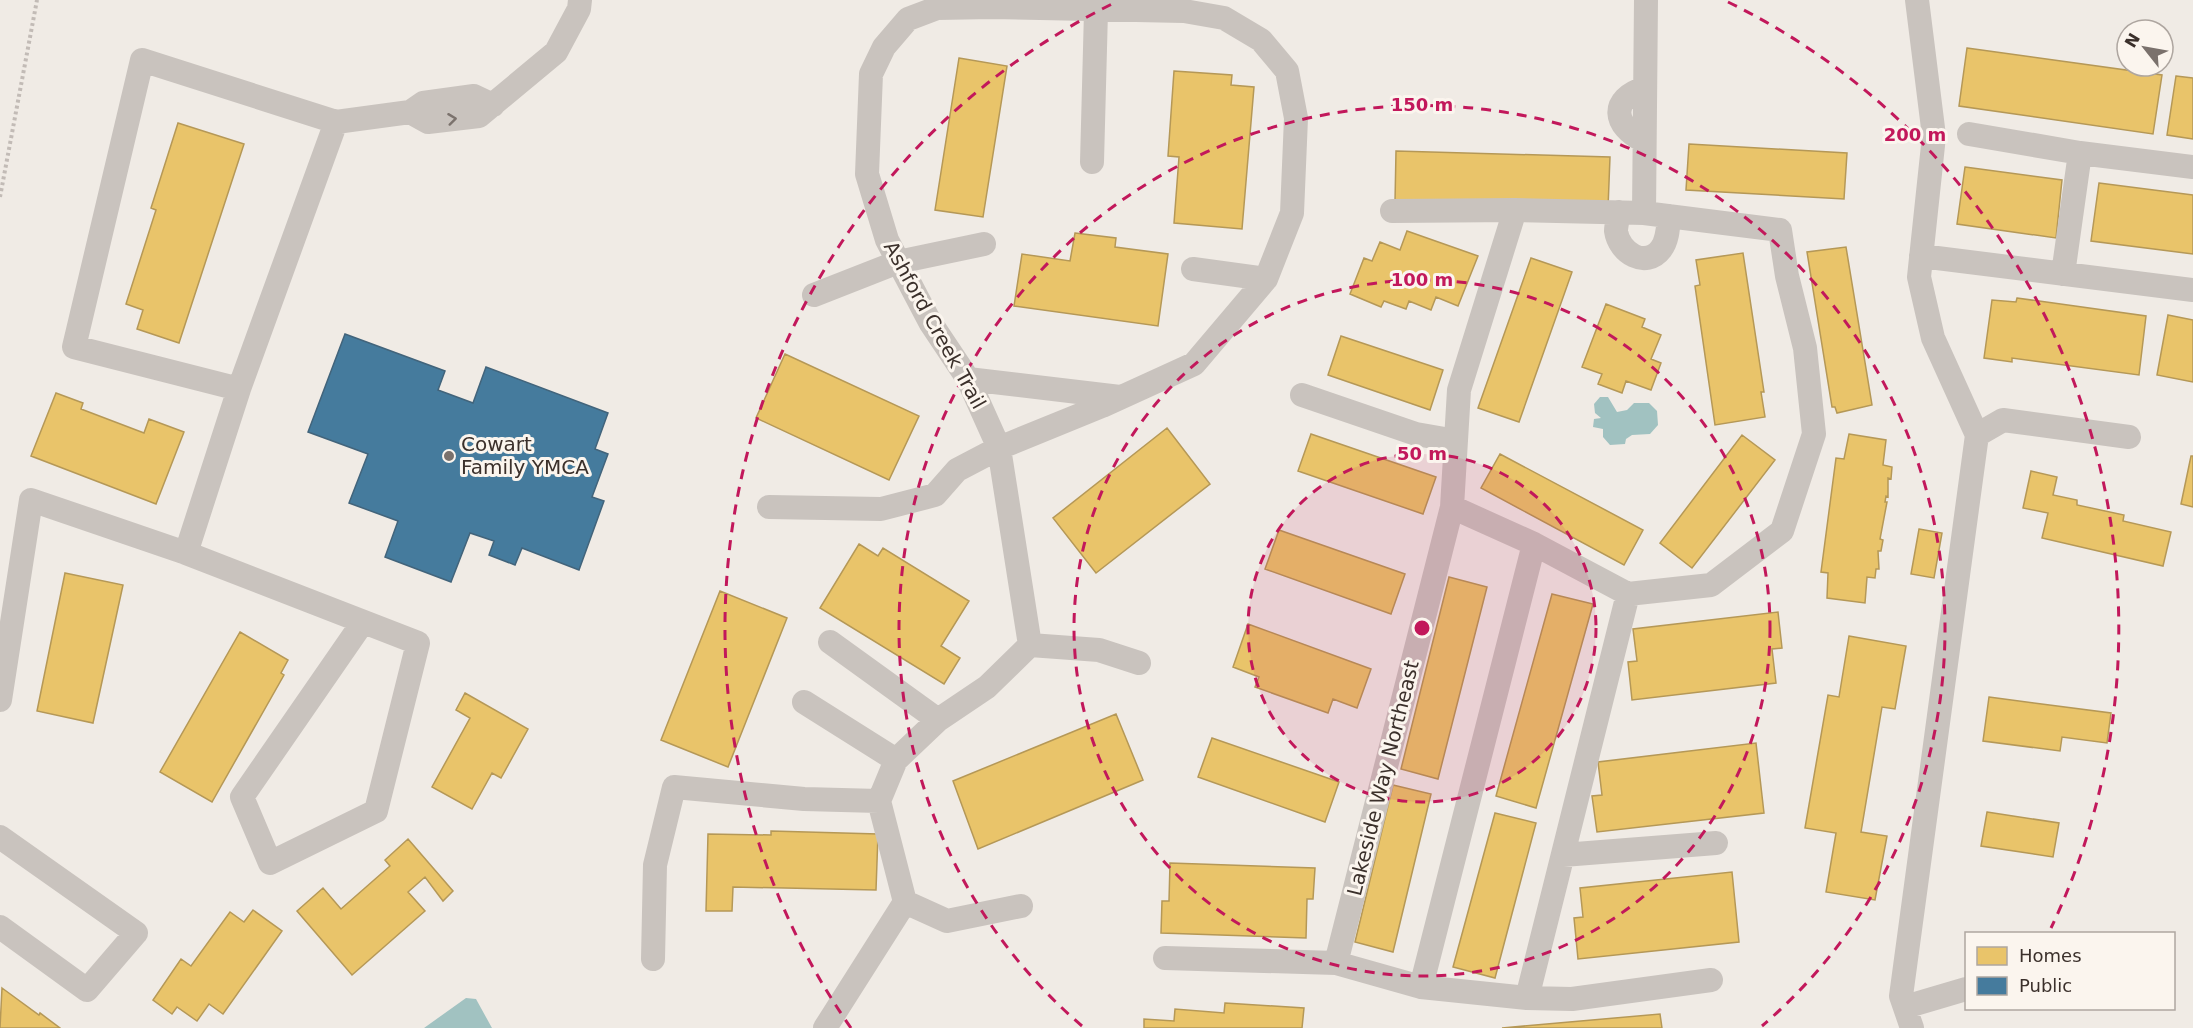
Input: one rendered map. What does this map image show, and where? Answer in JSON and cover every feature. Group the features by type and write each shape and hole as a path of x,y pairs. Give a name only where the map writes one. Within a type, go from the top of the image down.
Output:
{"street":[{"path":"239,389 74,347 142,60 336,122 410,112 428,122 479,116 556,52 579,9 580,0"},
{"path":"1644,213 1646,0"},
{"path":"1917,0 1934,136 1919,277 1933,338 1977,435 1900,996 1908,1018 1965,990"},
{"path":"1092,162 1103,7"},
{"name":"Ashford Creek Trail","path":"768,507 880,509 935,495 957,470 999,448 1121,398 1194,364 1266,279 1292,213 1296,118 1287,71 1261,40 1224,18 1184,11 1103,7 937,8 908,19 884,47 871,74 867,174 887,240 930,322 968,379 999,448 1030,645"},
{"path":"186,553 239,389 336,122"},
{"path":"1969,134 2080,153 2193,167"},
{"path":"2063,274 2080,153"},
{"path":"1392,211 1515,210 1644,213 1780,230 1787,276 1805,348 1814,434 1782,531 1711,585 1628,594 1534,544 1452,507"},
{"name":"Lakeside Way Northeast","path":"1336,963 1452,507 1459,390 1515,210"},
{"path":"1619,212 1616,231 1621,246 1630,254 1643,259 1652,257 1662,249 1669,216"},
{"path":"814,295 898,262 984,244"},
{"path":"1921,256 2193,290"},
{"path":"1193,269 1266,279"},
{"path":"968,379 1121,398"},
{"path":"1302,395 1416,434 1456,441"},
{"path":"1977,435 2003,420 2129,437"},
{"path":"0,700 31,500 186,553 418,643 376,811 270,863 242,797 363,622"},
{"path":"1421,987 1534,544"},
{"path":"1527,998 1628,594"},
{"path":"830,642 938,720"},
{"path":"825,1028 905,902 879,801 896,760 938,720 987,687 1030,645 1099,650 1139,663"},
{"path":"804,702 896,760"},
{"path":"653,959 655,866 674,787 804,799 879,801"},
{"path":"0,837 136,933 87,990 0,927"},
{"path":"1563,855 1716,843"},
{"path":"905,902 947,921 1020,906"},
{"path":"1165,958 1336,963 1421,987 1527,998 1572,999 1711,980"}],"path":[{"path":"0,196 37,0"}],"water":[{"path":"1600,397 1608,397 1617,412 1627,410 1634,403 1649,403 1657,411 1658,425 1650,434 1632,435 1626,439 1625,444 1610,445 1603,437 1603,429 1593,427 1594,419 1601,418 1595,413 1594,404"},
{"path":"466,998 476,999 492,1028 424,1028"}],"building: Homes":[{"path":"1967,48 2115,68 2115,78 2162,78 2153,134 1959,106"},
{"path":"959,58 1007,66 983,217 935,210"},
{"path":"1174,71 1232,75 1231,85 1254,87 1242,229 1174,223 1179,157 1168,156"},
{"path":"2176,76 2193,78 2193,139 2167,135"},
{"path":"178,123 244,144 179,343 137,329 143,310 126,304 156,210 151,208"},
{"path":"1689,144 1847,153 1844,199 1686,190"},
{"path":"1396,151 1610,157 1608,208 1395,202"},
{"path":"1965,167 2062,180 2056,238 1957,224"},
{"path":"2099,183 2193,195 2193,254 2091,241"},
{"path":"1407,231 1478,256 1458,306 1436,297 1431,310 1409,301 1406,309 1384,301 1381,307 1350,294 1364,258 1372,261 1380,242 1400,250"},
{"path":"1075,233 1116,238 1115,247 1168,254 1158,326 1014,306 1022,254 1070,261"},
{"path":"1846,247 1872,405 1837,413 1835,407 1832,407 1807,252"},
{"path":"1743,253 1764,392 1761,392 1765,417 1715,425 1695,286 1700,285 1696,260"},
{"path":"1531,258 1572,272 1519,422 1478,408"},
{"path":"2017,298 2146,316 2139,375 2012,358 2012,362 1984,358 1992,300 2016,302"},
{"path":"1606,304 1645,319 1642,327 1661,335 1651,359 1661,363 1651,390 1626,381 1622,393 1598,384 1602,374 1582,367"},
{"path":"2168,315 2193,320 2193,382 2157,375"},
{"path":"1341,336 1443,370 1430,410 1328,375"},
{"path":"785,354 919,416 889,480 756,418"},
{"path":"56,393 83,403 81,409 144,433 149,419 184,432 156,504 31,456"},
{"path":"1167,428 1210,484 1096,573 1053,518"},
{"path":"1311,434 1436,477 1423,514 1298,471"},
{"path":"1849,434 1886,440 1883,465 1892,467 1891,479 1888,478 1888,497 1886,496 1885,502 1887,502 1880,539 1883,540 1881,551 1878,551 1879,569 1876,569 1875,578 1867,577 1865,603 1827,598 1828,573 1821,572 1836,458 1844,459"},
{"path":"1742,435 1775,460 1692,568 1660,543"},
{"path":"1500,454 1643,530 1624,565 1481,488"},
{"path":"2191,456 2193,456 2193,507 2181,504"},
{"path":"2031,471 2057,477 2053,495 2077,500 2077,505 2124,515 2123,521 2171,532 2163,566 2042,538 2048,513 2023,508"},
{"path":"1919,529 1942,533 1934,578 1911,574"},
{"path":"1279,530 1405,574 1391,614 1265,569"},
{"path":"859,544 878,556 883,548 969,601 941,646 960,658 944,684 820,608"},
{"path":"65,573 123,585 93,723 37,711"},
{"path":"1449,577 1487,587 1438,779 1401,769"},
{"path":"720,591 787,618 728,767 661,740"},
{"path":"1552,594 1593,604 1536,808 1496,796"},
{"path":"1778,612 1782,648 1772,649 1776,683 1632,700 1628,662 1637,661 1633,629"},
{"path":"1248,624 1371,669 1357,708 1333,699 1328,713 1255,687 1259,677 1233,667"},
{"path":"240,632 288,660 281,673 284,675 212,802 160,772"},
{"path":"1849,636 1906,646 1895,709 1882,707 1861,832 1887,836 1875,900 1826,892 1836,833 1805,828 1828,695 1839,697"},
{"path":"465,693 528,729 501,778 492,773 472,809 432,787 470,718 456,710"},
{"path":"1989,697 2111,713 2107,743 2062,737 2060,751 1983,741"},
{"path":"1116,714 1143,780 978,849 953,781"},
{"path":"1212,738 1339,782 1325,822 1198,777"},
{"path":"1756,743 1764,813 1597,832 1592,796 1602,795 1598,762"},
{"path":"1393,785 1431,794 1393,952 1355,942"},
{"path":"1987,812 2059,823 2053,857 1981,846"},
{"path":"1495,813 1536,823 1495,978 1453,967"},
{"path":"771,831 878,834 876,890 733,887 732,911 706,911 708,834 771,835"},
{"path":"408,839 453,891 443,901 425,877 408,892 425,911 352,975 297,911 323,888 341,909 390,866 385,860"},
{"path":"1170,863 1315,868 1313,899 1307,899 1306,938 1161,933 1162,901 1169,901"},
{"path":"1732,872 1739,942 1578,959 1574,918 1583,917 1580,888"},
{"path":"253,910 282,931 223,1014 209,1004 197,1021 177,1007 172,1014 153,1000 181,959 191,966 230,912 244,922"},
{"path":"2,988 39,1015 40,1013 60,1028 0,1028"},
{"path":"1225,1003 1304,1008 1302,1028 1144,1028 1144,1019 1174,1021 1175,1009 1224,1013"},
{"path":"1660,1014 1662,1028 1502,1028"}],"building: Public":[{"path":"345,334 445,371 438,390 473,403 486,367 608,413 595,449 608,454 592,497 604,501 579,570 522,548 515,565 489,555 494,541 470,533 451,582 385,557 398,521 349,503 368,454 308,432"}],"place":[{"name":"Cowart Family YMCA","path":"449,456"}]}
